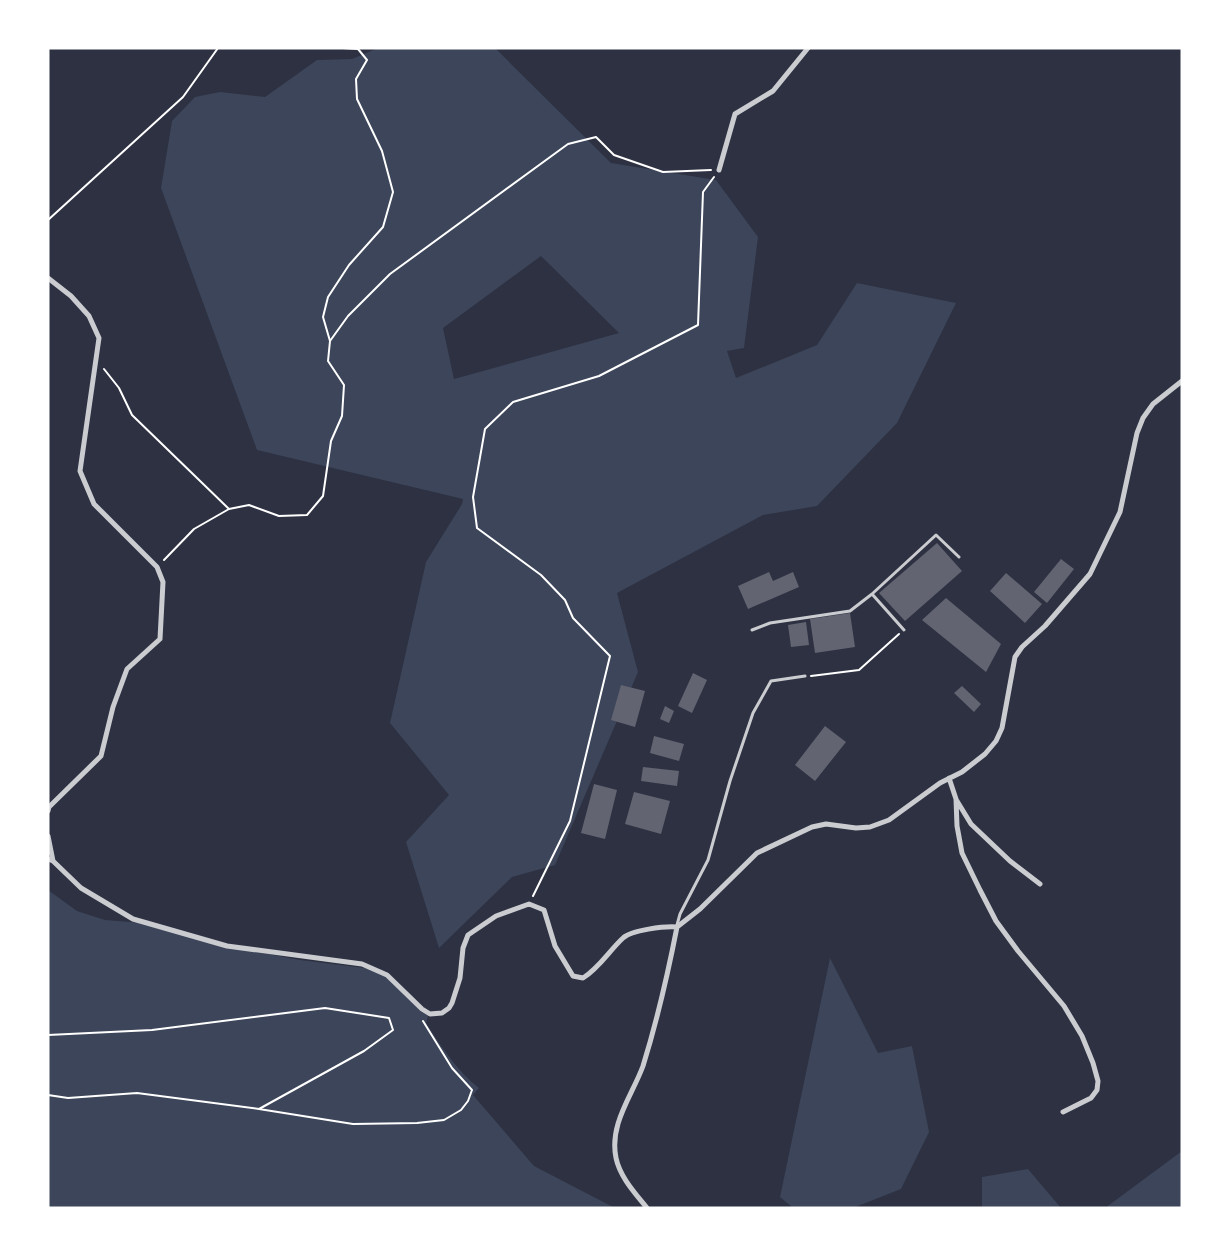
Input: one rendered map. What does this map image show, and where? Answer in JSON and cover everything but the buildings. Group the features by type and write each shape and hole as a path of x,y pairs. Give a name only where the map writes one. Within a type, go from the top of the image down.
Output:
{"street":[{"path":"719,170 735,114 773,91 808,48"},
{"path":"48,278 71,296 89,316 99,338 80,471 94,504 158,567 163,582 160,639 128,669 113,707 101,756 49,807 48,811"},
{"path":"647,1208 621,1172 616,1158 616,1130 642,1067 677,927 700,909 757,853 812,827 826,824 856,828 870,827 889,820 949,778 962,772 985,754 996,741 1002,728 1015,657 1090,574 1120,512 1137,433 1143,418 1153,404 1182,381"},
{"path":"949,778 956,799 971,824 1010,861 1040,884"},
{"path":"956,799 957,826 962,853 996,921 1064,1006 1082,1036 1093,1063 1098,1081 1097,1090 1091,1098 1063,1112"},
{"path":"48,836 51,860 81,888 133,919 227,946 362,964 387,975 430,1014 441,1013 452,1003 460,978 463,948 468,935 496,916 529,904 544,910 555,946 573,976 583,978 625,935 666,926 677,927"}],"lane":[{"path":"752,630 770,623 850,611 873,594 936,535 959,557"},
{"path":"873,594 903,630"},
{"path":"677,927 680,914 708,860 730,781 753,713 771,681 805,676"}],"path":[{"path":"48,220 183,97 218,48"},
{"path":"158,567 194,529 229,509 249,505 279,516 307,514 323,496 331,441 342,416 344,385 328,361 330,341 323,317 328,297 349,265 383,227 393,192 382,151 357,99 356,79 367,60 358,49 343,48"},
{"path":"330,341 348,316 390,274 568,144 596,138 614,155 663,172 719,170"},
{"path":"529,904 570,820 610,656 573,618 565,600 541,575 477,528 473,497 485,429 513,402 599,376 698,326 703,192 719,170"},
{"path":"95,362 106,370 119,388 132,415 229,509"},
{"path":"805,676 859,670 903,630"},
{"path":"48,1035 152,1030 325,1008 389,1018 393,1030 364,1051 259,1109"},
{"path":"48,1095 68,1098 137,1093 353,1124 417,1124 444,1120 461,1110 472,1090 452,1068 426,1028 423,1019"}],"shaded area":[{"path":"378,48 495,48 611,163 716,180 758,237 744,348 727,351 736,378 817,345 857,283 956,303 897,423 817,506 763,515 617,593 638,672 555,865 512,877 439,948 406,842 449,795 390,723 426,562 463,499 257,450 161,188 172,121 195,97 220,92 265,97 317,60 352,59","holes":["541,256 619,333 454,379 443,328"]},
{"path":"48,890 77,911 105,920 143,923 211,943 300,960 365,968 388,977 428,1016 426,1023 444,1049 464,1074 479,1088 473,1095 534,1166 615,1208 48,1208"},
{"path":"830,958 878,1053 912,1046 929,1132 901,1189 853,1208 793,1208 780,1197"},
{"path":"1182,1151 1182,1208 1105,1208"},
{"path":"1028,1169 1061,1208 982,1208 982,1177"}]}
